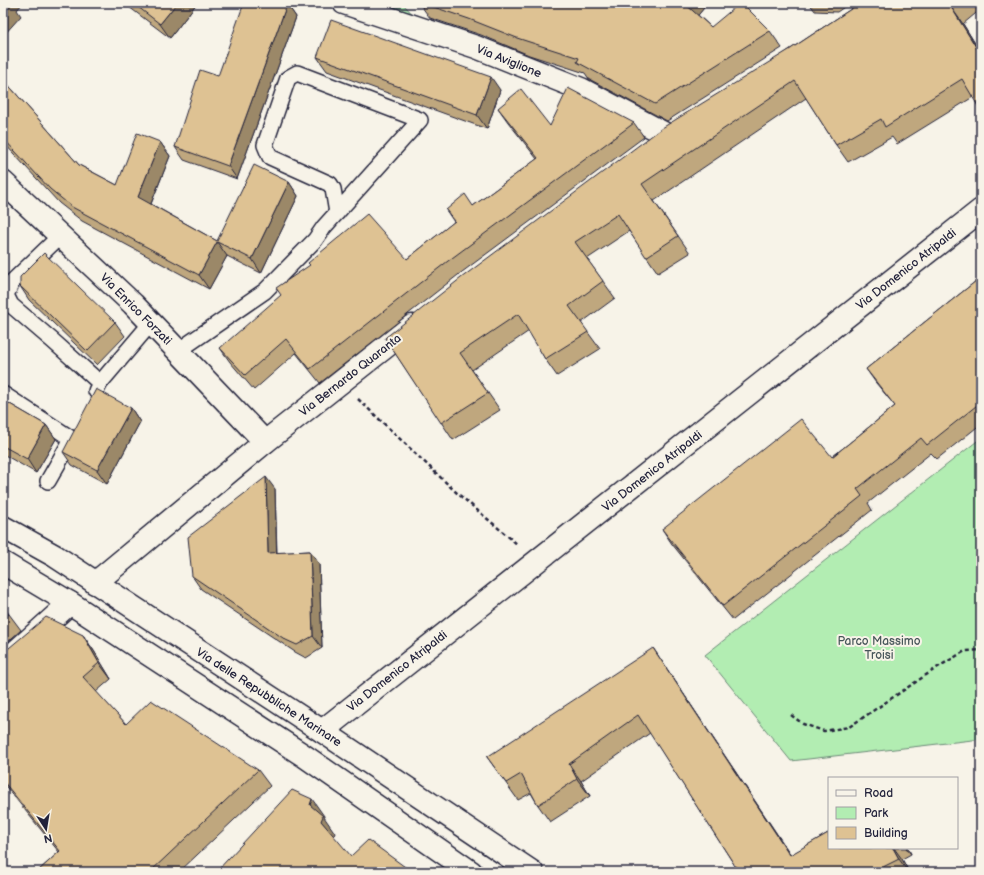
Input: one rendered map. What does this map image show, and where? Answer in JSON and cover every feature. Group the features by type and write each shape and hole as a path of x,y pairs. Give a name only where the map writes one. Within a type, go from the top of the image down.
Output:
{"street":[{"name":"Via Aviglione","path":"344,3 476,47 581,89 666,135"},
{"path":"648,149 666,135 687,123"},
{"name":"Via Enrico Forzati","path":"3,182 61,235 151,323 265,442"},
{"name":"Via Domenico Atripaldi","path":"303,755 322,731 981,210"},
{"name":"Via Bernardo Quaranta","path":"70,603 265,442 427,314"},
{"name":"Via delle Repubbliche Marinare","path":"3,527 55,556 322,731 532,872"},
{"path":"3,563 70,603 303,755 471,872"},
{"path":"3,663 70,603"}],"lane":[{"path":"178,351 265,291 315,240 337,213 420,120 297,73 288,78 265,145 270,157 330,184 334,189 337,213"},
{"path":"61,235 12,282 6,295 11,305 100,383"},
{"path":"89,404 100,383 151,323"},
{"path":"3,394 72,439"},
{"path":"48,481 79,425"}],"path":[{"path":"340,383 457,493 536,561"},
{"path":"791,715 803,724 824,731 849,727 965,651 981,650"}],"green space":[{"path":"366,3 402,3 422,24"},
{"name":"Parco Massimo Troisi","path":"981,438 981,739 791,761 705,655"}],"building":[{"path":"3,3 11,3 3,11"},
{"path":"133,3 177,3 160,24"},
{"path":"244,3 287,4 228,166 175,147 200,70 218,76"},
{"path":"422,3 684,3 711,27 740,3 742,3 770,31 655,104 577,62 579,58 517,38 469,19"},
{"path":"860,3 956,3 951,7 981,55 981,111 962,79 885,127 881,119 836,145 795,81 642,184 678,236 646,257 618,214 575,242 603,281 569,306 588,332 545,359 518,314 460,353 488,393 441,423 385,338 461,278 662,128 789,50"},
{"path":"331,20 491,77 477,115 317,57"},
{"path":"3,79 79,165 117,185 137,133 160,142 138,197 217,241 254,165 289,182 252,259 217,242 199,275 72,207 50,189 3,138"},
{"path":"568,88 634,123 448,261 310,369 286,339 245,375 220,348 281,295 276,288 310,265 308,263 367,214 407,259 455,221 446,210 465,194 473,206 538,158 498,108 521,89 550,126"},
{"path":"44,253 115,322 87,351 20,286 20,277"},
{"path":"981,277 981,402 927,445 921,438 857,489 862,496 723,606 662,529 801,419 832,457 895,406 866,369"},
{"path":"96,389 131,408 97,470 63,452"},
{"path":"3,400 46,425 27,459 3,446"},
{"path":"266,477 268,553 310,551 313,636 297,645 286,640 192,576 188,537"},
{"path":"3,607 9,614 3,619"},
{"path":"46,617 83,635 99,663 83,677 126,724 151,700 258,770 150,872 37,872 60,851 3,781 3,653"},
{"path":"653,648 790,855 828,833 828,849 894,849 899,859 873,872 739,872 638,715 569,764 577,779 538,805 521,774 506,783 487,757"},
{"path":"292,790 312,799 310,805 323,816 321,821 351,856 368,840 412,872 216,872"}]}
